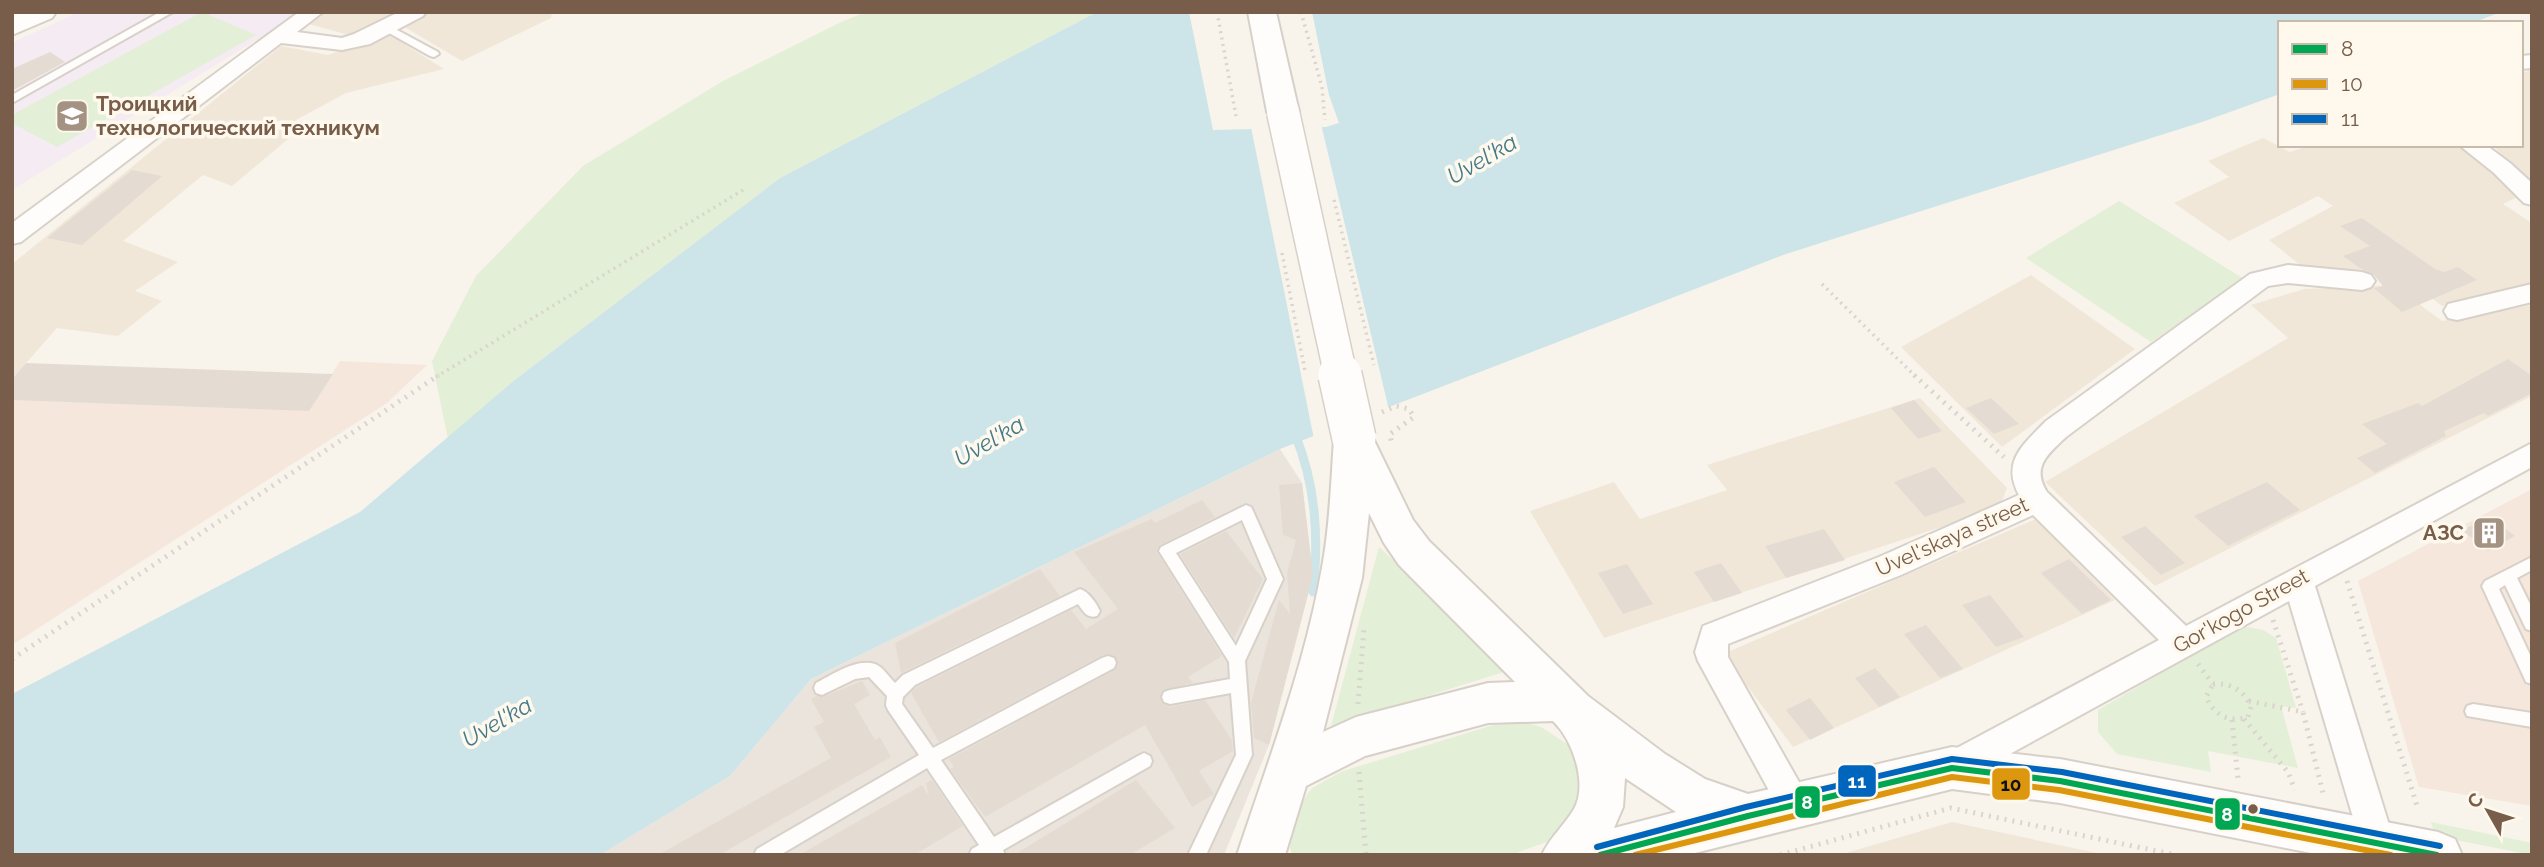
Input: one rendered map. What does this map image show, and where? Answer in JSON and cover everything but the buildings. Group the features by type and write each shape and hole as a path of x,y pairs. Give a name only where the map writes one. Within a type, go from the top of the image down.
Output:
{"street":[{"path":"12,26 42,12"},
{"path":"12,236 277,36 313,12"},
{"path":"277,36 342,44 362,39 416,12"},
{"path":"1262,12 1283,112 1398,531 1414,553 1567,706 1648,769 1692,796 1748,816"},
{"path":"2473,147 2502,168 2532,197"},
{"name":"Uvel'skaya street","path":"1795,806 1714,662 1711,652 1714,636 1890,566 2030,488 2028,458 2056,429 2259,280 2273,274 2290,273 2362,281"},
{"path":"2457,310 2532,293"},
{"path":"1270,842 1340,579 1346,542 1372,436"},
{"name":"Gor'kogo Street","path":"1952,768 2532,454"},
{"path":"2030,488 2183,644"},
{"path":"2298,579 2377,841"},
{"path":"1290,771 1356,738 1488,703 1567,706"},
{"path":"1566,855 1583,839 1597,817 1603,793 1603,772 1594,743 1567,706"},
{"path":"1600,855 1748,816 1952,768 2060,781 2438,855"}],"lane":[{"path":"12,100 169,12"},
{"path":"386,27 434,54"},
{"path":"1197,855 1244,755 1237,661 1275,579 1246,511 1166,551 1237,661"},
{"path":"2531,566 2490,586 2532,677"},
{"path":"2509,577 2532,624"},
{"path":"1092,611 1080,595 909,680 895,694 894,705 931,757 989,852 1144,761"},
{"path":"763,855 931,757 1108,663"},
{"path":"822,688 853,672 872,670 895,694"},
{"path":"1170,697 1238,685"},
{"path":"2473,711 2532,720"}],"path":[{"path":"1217,12 1236,116"},
{"path":"1301,12 1322,87 1325,120"},
{"path":"12,659 451,367 743,190"},
{"path":"1332,190 1374,366"},
{"path":"1282,251 1306,374"},
{"path":"1822,284 2030,488"},
{"path":"1372,436 1384,407"},
{"path":"2339,557 2418,809"},
{"path":"2266,597 2303,712 2323,793"},
{"path":"1364,628 1356,738 1366,855"},
{"path":"2213,684 2226,684 2239,690 2249,701 2251,712 2244,719 2232,720 2218,713 2206,697 2213,684"},
{"path":"2249,701 2303,712"},
{"path":"2244,719 2288,772 2295,790"},
{"path":"2232,720 2238,778"},
{"path":"1780,855 1951,808 2176,855"}],"shaded area":[{"name":"Троицкий технологический техникум","path":"78,12 302,12 12,190 12,43"},
{"path":"319,12 402,12 356,37 301,22"},
{"path":"427,12 552,12 551,18 462,61 401,25"},
{"path":"387,33 444,69 346,93 296,120 305,125 232,186 203,175 123,241 178,262 135,291 162,301 118,336 57,328 12,379 12,264 281,46 328,55"},
{"path":"2532,70 2532,185 2522,178 2495,147 2523,147 2523,72"},
{"path":"2263,138 2290,152 2305,147 2463,147 2502,176 2518,197 2503,204 2532,223 2532,286 2442,306 2386,265 2315,277 2269,240 2333,206 2318,196 2229,241 2174,203 2229,177 2208,161"},
{"path":"2031,275 2135,349 2002,447 1901,347"},
{"path":"2394,285 2442,321 2532,305 2532,396 2155,586 2045,482 2288,338 2251,305 2304,289"},
{"path":"340,361 427,365 387,403 12,645 12,379 332,374"},
{"path":"1920,398 2007,488 1999,508 1604,638 1530,511 1614,482 1640,519 1727,490 1707,465"},
{"path":"1280,449 1302,483 1313,575 1269,745 1224,855 600,855 730,776 811,679"},
{"path":"2532,489 2532,806 2419,787 2358,581"},
{"path":"2036,519 2115,600 1793,747 1723,654"},
{"path":"1952,822 2106,855 1839,855"}],"green space":[{"path":"202,12 256,35 57,147 12,123 12,115"},
{"path":"866,12 1097,12 780,178 516,379 448,439 432,361 476,276 583,166 723,81"},
{"path":"2119,201 2244,279 2151,342 2026,258"},
{"path":"1379,547 1510,670 1331,726"},
{"path":"2242,626 2263,630 2276,638 2296,708 2281,706 2298,768 2208,751 2211,772 2117,754 2098,732 2098,710"},
{"path":"1513,719 1541,727 1567,744 1585,766 1588,795 1567,835 1510,855 1293,855 1290,849 1293,814 1312,788 1343,771"},
{"path":"2431,822 2532,843 2532,855 2435,836"}],"water":[{"name":"Uvel'ka","path":"1097,12 1189,12 1213,130 1326,127 1339,123 1329,95 1312,12 2501,12 2477,21 2278,21 2278,95 2202,122 1786,254 1280,449 811,679 730,776 600,855 12,855 12,694 360,512 516,379 780,178"}],"pier":[{"path":"1321,124 1389,410 1314,439 1251,127"}],"waterway":[{"path":"1295,434 1312,492 1316,551 1313,592 1328,592"}],"transit line":[{"name":"11","path":"1597,847 1746,807 1952,759 2062,772 2440,846"},
{"name":"8","path":"1600,855 1748,816 1952,768 2060,781 2437,855"},
{"name":"10","path":"1635,855 1952,777 2059,790 2391,855"}],"place":[{"name":"Троицкий технологический техникум","path":"72,116"},
{"name":"АЗС","path":"2489,533"}]}
